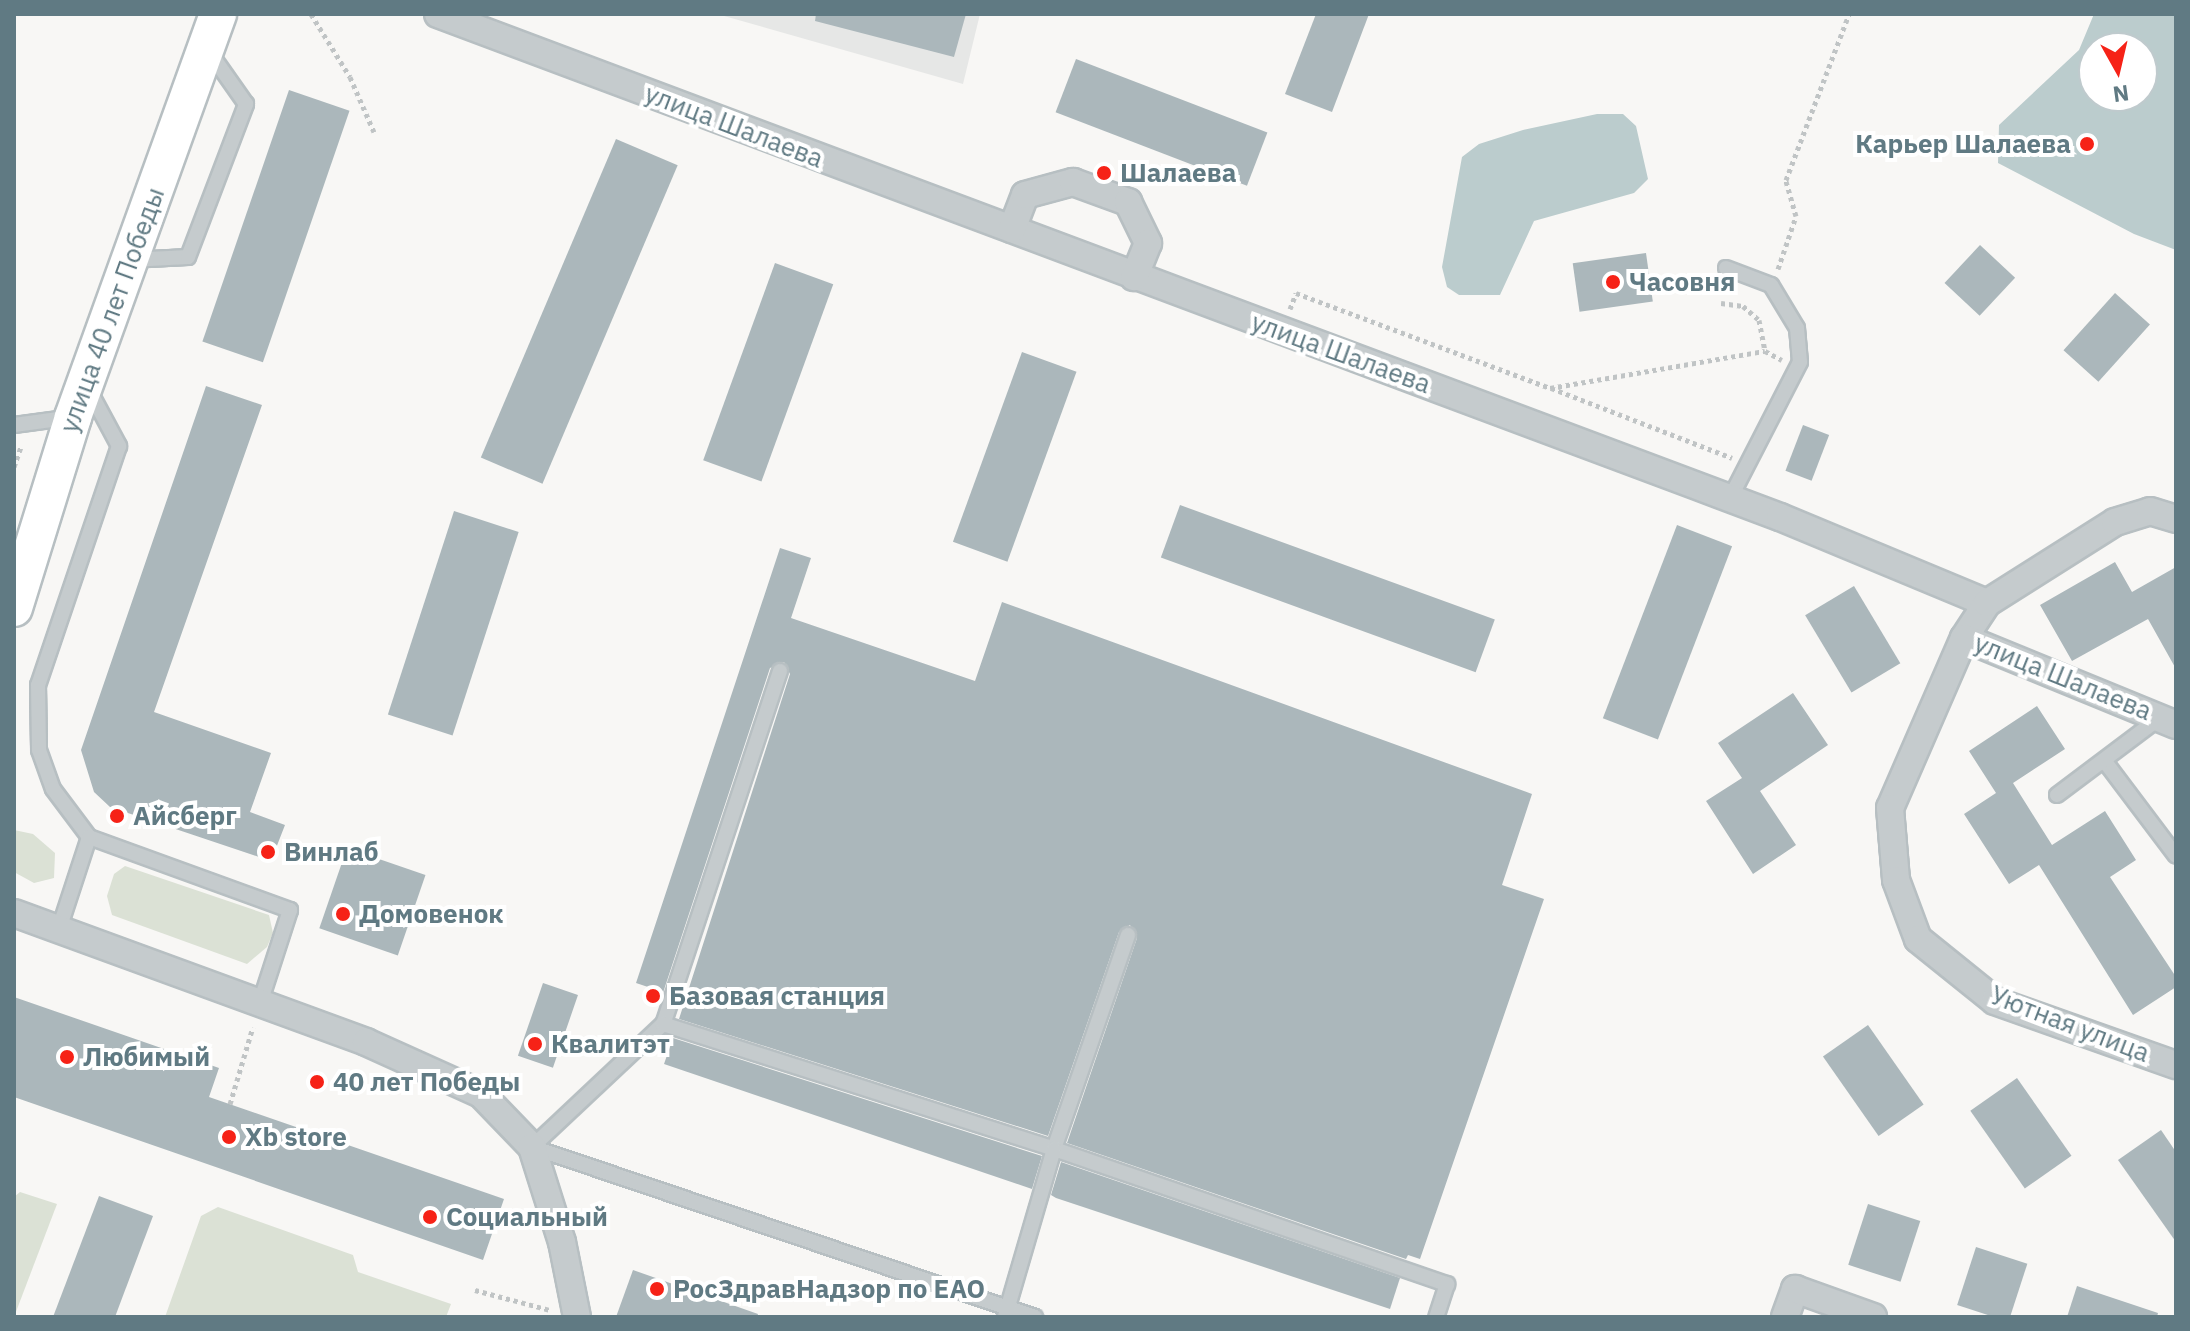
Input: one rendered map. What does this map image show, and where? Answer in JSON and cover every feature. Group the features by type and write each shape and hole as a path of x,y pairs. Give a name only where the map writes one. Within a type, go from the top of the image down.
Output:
{"main road":[{"name":"улица 40 лет Победы","path":"14,608 73,417 212,30"}],"street":[{"name":"улица Шалаева","path":"438,14 1730,498 1987,603 1964,638 2169,721"},
{"path":"1012,229 1025,195 1073,182 1128,202 1148,243 1134,277"},
{"path":"1987,603 2115,522 2150,511 2176,519"},
{"name":"Уютная улица","path":"1964,638 1890,808 1896,880 1918,939 1995,1001 2176,1065"},
{"path":"14,913 366,1042 481,1094 532,1147 562,1242 568,1315"},
{"path":"1785,1317 1795,1289 1873,1317"}],"lane":[{"path":"129,260 188,257 246,104 212,30"},
{"path":"1726,268 1771,285 1797,328 1797,367 1730,498"},
{"path":"85,382 119,446 38,685 39,750 53,789 89,837 290,910 260,1003"},
{"path":"14,425 73,417"},
{"path":"780,671 663,1024 532,1147 1006,1311 1035,1317"},
{"path":"2057,795 2169,721"},
{"path":"2106,763 2176,856"},
{"path":"59,929 89,837"},
{"path":"1006,1311 1054,1149 1128,935"},
{"path":"663,1024 1054,1149 1447,1284 1436,1317"}],"path":[{"path":"311,14 350,77 374,132"},
{"path":"1771,285 1796,216 1786,180 1849,14"},
{"path":"1282,331 1296,293 1748,464"},
{"path":"1721,303 1752,312 1764,329 1765,351"},
{"path":"1550,388 1765,351 1797,367"},
{"path":"14,467 21,447"},
{"path":"230,1104 260,1003"},
{"path":"475,1290 568,1315"}],"shaded area":[{"path":"717,14 980,14 963,84"},
{"name":"Карьер Шалаева","path":"2094,14 2176,14 2176,250 2134,234 1998,163 1999,125 2078,51 2078,112 2158,112 2158,32 2086,32"},
{"path":"1597,114 1623,114 1636,126 1648,179 1634,193 1534,221 1500,295 1459,295 1447,287 1442,267 1462,157 1479,144 1523,130"},
{"path":"14,830 33,834 55,853 54,878 34,883 14,872"},
{"path":"125,866 269,915 273,933 267,947 247,964 112,915 107,896 114,874"},
{"path":"20,1192 57,1204 14,1317 14,1197"},
{"path":"218,1207 353,1255 358,1272 451,1304 446,1317 165,1317 201,1216"}],"building":[{"path":"816,14 966,14 954,57 815,21"},
{"path":"1316,14 1369,14 1332,112 1285,94"},
{"path":"1076,59 1267,132 1247,186 1056,112"},
{"path":"289,90 350,111 263,362 202,342"},
{"path":"616,139 678,165 542,484 481,457"},
{"path":"1980,245 2015,278 1980,316 1945,283"},
{"name":"Часовня","path":"1646,253 1653,302 1580,312 1573,263"},
{"path":"775,263 833,284 761,482 703,460"},
{"path":"2115,293 2150,324 2098,382 2063,350"},
{"path":"1022,352 1077,372 1007,562 953,542"},
{"path":"206,386 262,405 154,712 271,753 250,812 285,825 271,861 110,807 94,792 81,750"},
{"path":"1803,425 1829,435 1812,481 1785,471"},
{"path":"1180,505 1495,620 1476,672 1161,558"},
{"path":"454,511 519,532 453,736 388,715"},
{"path":"1677,525 1732,546 1658,739 1603,718"},
{"path":"780,548 811,558 791,618 975,681 1002,602 1532,794 1502,885 1544,899 1420,1259 1408,1255 1406,1259 1067,1143 1137,938 1130,925 1119,932 1048,1136 679,1019 790,674 784,662 770,668 659,1005 644,1000 648,987 636,983"},
{"path":"2115,562 2132,592 2176,567 2176,669 2148,619 2072,661 2040,605"},
{"path":"1854,586 1900,663 1851,693 1805,615"},
{"path":"1793,693 1828,745 1760,791 1796,845 1753,874 1706,801 1742,778 1718,743"},
{"path":"2037,706 2065,749 2013,783 2052,845 2105,811 2136,860 2110,877 2176,977 2176,987 2133,1015 2039,865 2009,884 1964,814 1996,793 1969,751"},
{"path":"347,848 425,875 398,955 319,928"},
{"path":"543,983 578,995 553,1068 518,1056"},
{"path":"14,997 219,1068 209,1097 504,1199 483,1260 14,1097"},
{"path":"1868,1025 1924,1104 1879,1136 1823,1057"},
{"path":"673,1038 1042,1156 1032,1189 664,1064"},
{"path":"2017,1078 2071,1156 2025,1189 1970,1111"},
{"path":"2161,1130 2176,1152 2176,1242 2118,1160"},
{"path":"1061,1162 1400,1278 1390,1309 1056,1198 1051,1195"},
{"path":"99,1196 153,1216 115,1317 53,1317"},
{"path":"1868,1204 1920,1221 1901,1282 1848,1265"},
{"path":"1976,1247 2027,1264 2010,1317 1994,1317 1957,1305"},
{"name":"РосЗдравНадзор по ЕАО","path":"633,1270 758,1314 757,1317 616,1317"},
{"path":"2077,1286 2158,1313 2157,1317 2067,1317"}],"place":[{"name":"Карьер Шалаева","path":"2087,144"},
{"name":"Шалаева","path":"1104,173"},
{"name":"Часовня","path":"1613,282"},
{"name":"Айсберг","path":"117,816"},
{"name":"Винлаб","path":"268,852"},
{"name":"Домовенок","path":"343,914"},
{"name":"Базовая станция","path":"653,996"},
{"name":"Квалитэт","path":"535,1044"},
{"name":"Любимый","path":"67,1057"},
{"name":"40 лет Победы","path":"317,1082"},
{"name":"Xb store","path":"229,1137"},
{"name":"Социальный","path":"430,1217"},
{"name":"РосЗдравНадзор по ЕАО","path":"657,1289"}]}
